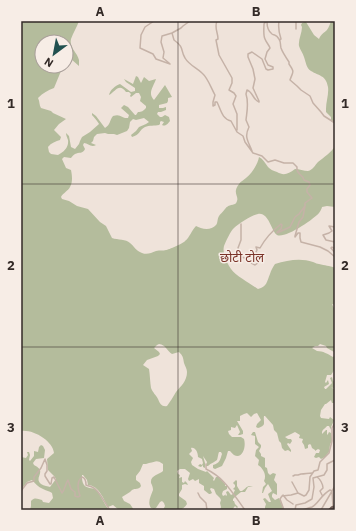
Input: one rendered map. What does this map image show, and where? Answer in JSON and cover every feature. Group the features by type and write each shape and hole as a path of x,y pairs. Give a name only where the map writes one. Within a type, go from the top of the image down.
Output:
{"street":[{"path":"154,21 145,27 141,34 140,48 153,54 156,59 169,65 170,64 163,58 164,52 161,42 162,36 172,33 190,21"},
{"path":"217,21 215,27 218,36 218,39 216,40 219,55 232,78 232,83 229,90 236,96 233,104 237,114 237,132"},
{"path":"253,153 247,141 247,132 249,127 246,120 248,110 247,90 249,90 257,101 259,101 253,88 255,79 248,55 252,52 261,58 266,69 272,70 273,67 268,65 265,59 270,48 264,36 264,24 266,21 268,22 268,28 271,33 278,36 280,40"},
{"path":"279,21 278,26 281,47 293,70 290,80 310,96 313,103 324,116 335,123"},
{"path":"296,21 296,29"},
{"path":"172,33 174,40 181,47 185,58 204,74 215,95 213,102 214,106 215,102 218,102 224,117 231,121 237,132 243,136 245,142 253,153 262,156 268,162 276,160 284,163 293,163 297,167 296,171 303,176 304,180 309,182 310,185 307,192 312,198 305,203 305,206 295,217 290,227 277,233 281,229 281,224 266,238 260,248 256,247 256,252 262,260 255,265 248,259 242,257 238,248 241,240 241,224"},
{"path":"305,206 303,216 294,236 295,237 298,233 300,233 301,242 320,247 335,257"},
{"path":"335,227 329,226 332,231 323,235 324,238 329,241 335,242"},
{"path":"335,249 331,247 335,253"},
{"path":"292,482 298,493 304,496 306,495 309,490 310,477 314,471 318,470 320,462 329,453 332,441 332,428 335,423"},
{"path":"21,489 27,483 34,481 34,477 41,468 45,459 47,464 45,476 50,484 52,478 54,477 62,493 68,480 71,489 75,492 75,496 78,497 80,496 78,484 80,478 84,477 86,485 96,489 110,510"},
{"path":"310,477 313,478 324,476 327,464 335,460"},
{"path":"206,464 206,469 215,474 229,487 245,510"},
{"path":"293,476 308,473 312,474"},
{"path":"317,477 320,479 323,486 320,491 322,495"},
{"path":"295,510 296,505 311,501 313,499 313,478"},
{"path":"21,484 21,489"},
{"path":"322,510 335,486"},
{"path":"302,510 310,508 322,495 330,490 332,491"},
{"path":"332,491 333,508"},
{"path":"283,495 298,493"},
{"path":"198,494 206,503 207,510"},
{"path":"283,495 293,504"},
{"path":"283,495 280,500 284,510"}],"green space":[{"path":"21,21 79,21 73,34 34,34 34,74 60,74 54,88 38,98 41,108 51,111 66,119 54,130 61,137 60,140 54,142 48,147 51,154 58,155 66,149 68,140 66,133 69,136 71,147 75,149 82,137 99,124 92,113 105,128 113,116 118,115 128,118 129,115 121,108 124,105 128,107 135,115 146,108 146,106 140,101 141,97 139,93 136,93 131,97 129,92 119,88 109,95 113,88 120,84 131,92 135,91 135,88 124,79 133,84 136,76 141,83 144,77 149,81 156,79 151,92 154,100 165,85 172,97 168,98 167,103 159,105 159,108 166,107 166,110 158,112 157,114 160,117 165,115 169,117 170,121 166,125 162,125 164,122 161,121 159,125 145,127 137,135 132,137 131,135 139,127 149,122 144,118 136,120 133,119 130,122 127,131 117,135 105,133 97,134 91,143 96,145 93,146 84,143 83,145 85,149 83,152 73,155 71,158 64,157 62,159 66,168 71,170 72,183 61,197 62,199 88,209 100,222 106,226 112,238 128,242 144,254 170,249 179,245 187,239 196,226 206,229 214,227 217,224 219,215 226,207 236,203 237,187 252,171 259,157 268,167 282,174 288,173 295,169 308,171 313,169 318,162 335,146 335,207 322,207 319,213 306,224 281,235 277,235 275,233 265,216 262,214 255,215 233,229 224,246 225,258 233,272 258,289 265,285 275,264 294,260 304,260 335,268 335,305 332,304 335,310 334,338 335,340 335,355 335,369 331,375 327,375 325,382 326,383 328,380 329,384 324,387 326,389 332,383 330,378 332,377 333,381 335,382 335,389 331,387 335,390 335,400 334,403 332,403 331,400 325,404 321,410 320,416 321,418 329,419 330,417 334,420 331,430 329,426 327,426 322,432 322,434 327,430 327,435 329,432 331,433 332,440 329,452 325,457 321,459 319,457 316,458 314,457 316,453 319,453 320,450 318,449 315,451 310,444 308,445 308,448 305,449 302,442 303,439 299,438 300,435 295,432 285,437 291,439 292,441 290,444 287,444 291,452 288,450 285,451 282,448 273,425 265,416 264,425 258,428 256,427 257,424 261,420 257,413 251,417 247,413 240,416 240,421 237,421 243,431 243,434 238,435 240,432 237,425 235,428 231,427 231,430 228,431 232,437 241,437 244,439 244,451 240,456 234,455 228,451 222,466 215,469 213,468 213,465 219,461 222,454 221,452 219,452 217,460 208,466 206,466 207,462 203,456 205,468 203,465 201,467 198,466 200,464 202,465 202,459 198,457 195,449 191,448 192,451 189,454 193,458 191,462 192,465 198,469 207,471 214,478 214,481 216,477 219,477 225,486 227,486 227,489 223,491 223,496 225,494 226,496 227,495 226,492 228,491 231,495 233,494 235,485 233,483 236,480 240,491 248,487 245,492 241,492 233,499 238,507 237,508 235,506 232,510 220,510 221,500 214,489 210,489 212,493 209,494 204,490 204,486 199,483 199,479 189,481 188,479 190,473 185,469 180,469 177,471 180,475 179,478 182,477 182,482 184,483 185,481 188,485 182,485 182,489 179,494 179,496 186,501 187,504 185,507 180,510 163,510 165,506 162,501 156,508 151,508 149,501 153,487 151,480 163,471 163,464 157,461 143,464 136,476 136,480 141,486 122,497 124,501 130,504 134,510 119,510 113,505 108,507 98,490 88,485 87,480 82,475 82,482 84,485 96,490 109,510 30,510 31,501 34,499 49,503 53,498 52,493 40,487 32,480 27,482 21,490 21,457 26,458 28,455 27,452 29,452 30,461 34,456 34,451 38,452 39,447 41,445 43,446 45,450 44,458 36,459 33,463 40,470 38,479 42,485 50,487 56,479 48,470 47,459 54,453 53,449 46,440 36,434 21,431","holes":["159,344 172,354 179,352 183,357 187,375 185,381 167,406 164,406 161,405 151,388 149,369 143,365 147,360 160,354 154,348","320,344 326,346 334,352 335,355 333,357 317,351 312,348"]},
{"path":"331,21 335,21 335,124 331,121 331,117 326,112 328,87 326,80 308,68 299,47 302,23 306,22 314,35 319,39 329,27"},
{"path":"74,50 79,60 79,66 74,62"},
{"path":"255,432 258,442 261,445 259,451 261,456 265,458 265,467 267,468 268,473 270,475 273,473 276,474 274,480 277,484 277,495 273,493 272,497 275,500 279,498 284,510 265,510 266,504 263,499 265,498 271,502 268,494 272,491 268,484 262,493 263,487 266,484 264,481 265,474 258,465 259,460 255,456 256,450 259,447 255,444 255,436 251,435"}],"district":[{"name":"छोटी टोल","path":"242,257"}]}
